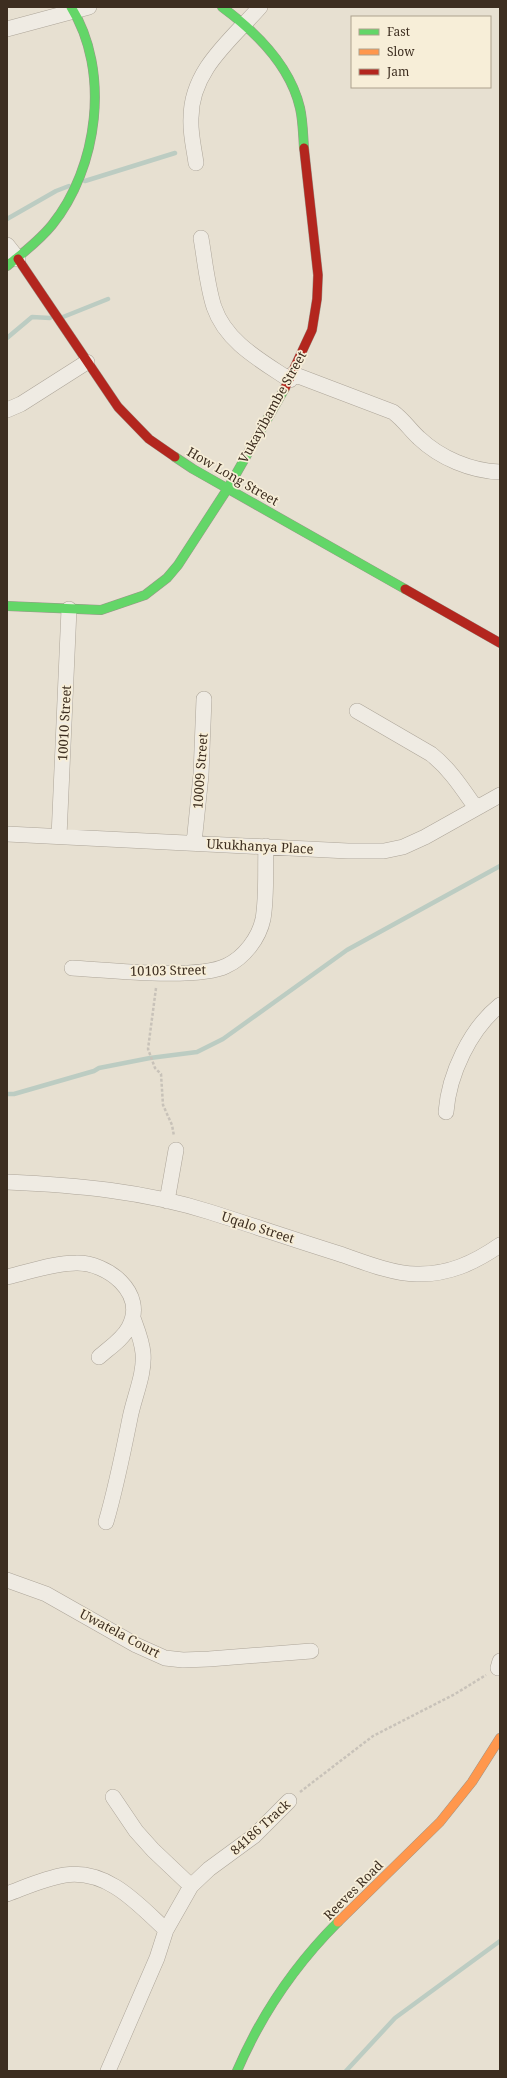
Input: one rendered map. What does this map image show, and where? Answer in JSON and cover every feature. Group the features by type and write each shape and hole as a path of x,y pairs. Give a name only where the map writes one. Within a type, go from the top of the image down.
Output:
{"street":[{"path":"7,29 72,9 89,7"},
{"name":"Vukayibambe Street","path":"7,606 101,610 145,595 157,587 178,565 228,488 291,377 312,330 318,288 300,108 289,77 270,52 245,24 222,7"},
{"path":"196,163 191,119 192,101 198,80 210,62 260,7"},
{"path":"7,245 12,263 48,230 61,213 78,183 90,149 95,108 92,65 81,28 72,9"},
{"path":"201,238 214,306 222,323 238,344 291,377 382,406 393,412 404,420 426,445 448,459 480,470 500,472"},
{"name":"How Long Street","path":"12,263 87,362 118,407 149,439 193,469 500,643"},
{"path":"7,410 27,400 87,362"},
{"name":"10010 Street","path":"59,837 69,609"},
{"name":"10009 Street","path":"194,843 201,775 204,699"},
{"path":"357,711 431,754 452,774 476,808"},
{"name":"Ukukhanya Place","path":"7,834 348,851 389,850 415,842 500,795"},
{"name":"10103 Street","path":"72,968 186,972 225,966 244,953 258,931 262,920 266,846"},
{"path":"446,1112 452,1079 460,1060 480,1027 500,1005"},
{"path":"167,1201 176,1150"},
{"name":"Uqalo Street","path":"7,1182 109,1189 167,1201 208,1211 369,1265 414,1274 441,1272 454,1269 470,1263 500,1245"},
{"path":"7,1277 77,1263 90,1266 116,1276 122,1281 133,1303 133,1318 142,1346 143,1365 130,1418 125,1449 106,1522"},
{"path":"99,1357 121,1337 129,1327 133,1318"},
{"name":"Uwatela Court","path":"7,1580 46,1594 136,1644 165,1658 184,1660 209,1659 310,1651"},
{"name":"Reeves Road","path":"237,2071 247,2047 272,2004 299,1966 324,1937 440,1822 484,1765 500,1738"},
{"path":"113,1797 140,1836 191,1886"},
{"name":"84186 Track","path":"108,2071 157,1958 166,1930 191,1886 209,1869 254,1836 289,1801"},
{"path":"7,1894 38,1882 65,1875 81,1875 95,1878 120,1889 166,1930"}],"path":[{"path":"158,972 148,1049 155,1068 161,1074 163,1105 172,1125 176,1150"},
{"name":"84186 Track","path":"289,1801 373,1736 455,1694 499,1664"}],"waterway":[{"path":"85,181 175,153"},
{"path":"7,219 56,191 69,186"},
{"path":"63,317 108,299"},
{"path":"7,338 32,317 50,318"},
{"path":"7,1094 14,1094 94,1071 99,1068 150,1058 197,1052 223,1039 347,950 500,866"},
{"path":"346,2071 395,2018 500,1941"}],"traffic: fast":[{"path":"7,266 25,252 47,231 68,202 80,176 89,148 94,119 95,89 91,60 84,32 71,7"},
{"path":"222,7 247,27 280,64 295,92 300,108 304,148"},
{"path":"7,606 101,610 145,595 167,578 178,565 228,488 285,388"},
{"path":"175,457 193,469 405,589"},
{"path":"237,2071 246,2050 280,1992 307,1956 338,1922"}],"traffic: slow":[{"path":"338,1922 440,1822 472,1782 500,1738"}],"traffic: jam":[{"path":"285,388 312,330 317,299 318,275 304,148"},
{"path":"18,259 118,407 149,439 175,457"},
{"path":"405,589 500,643"}]}
